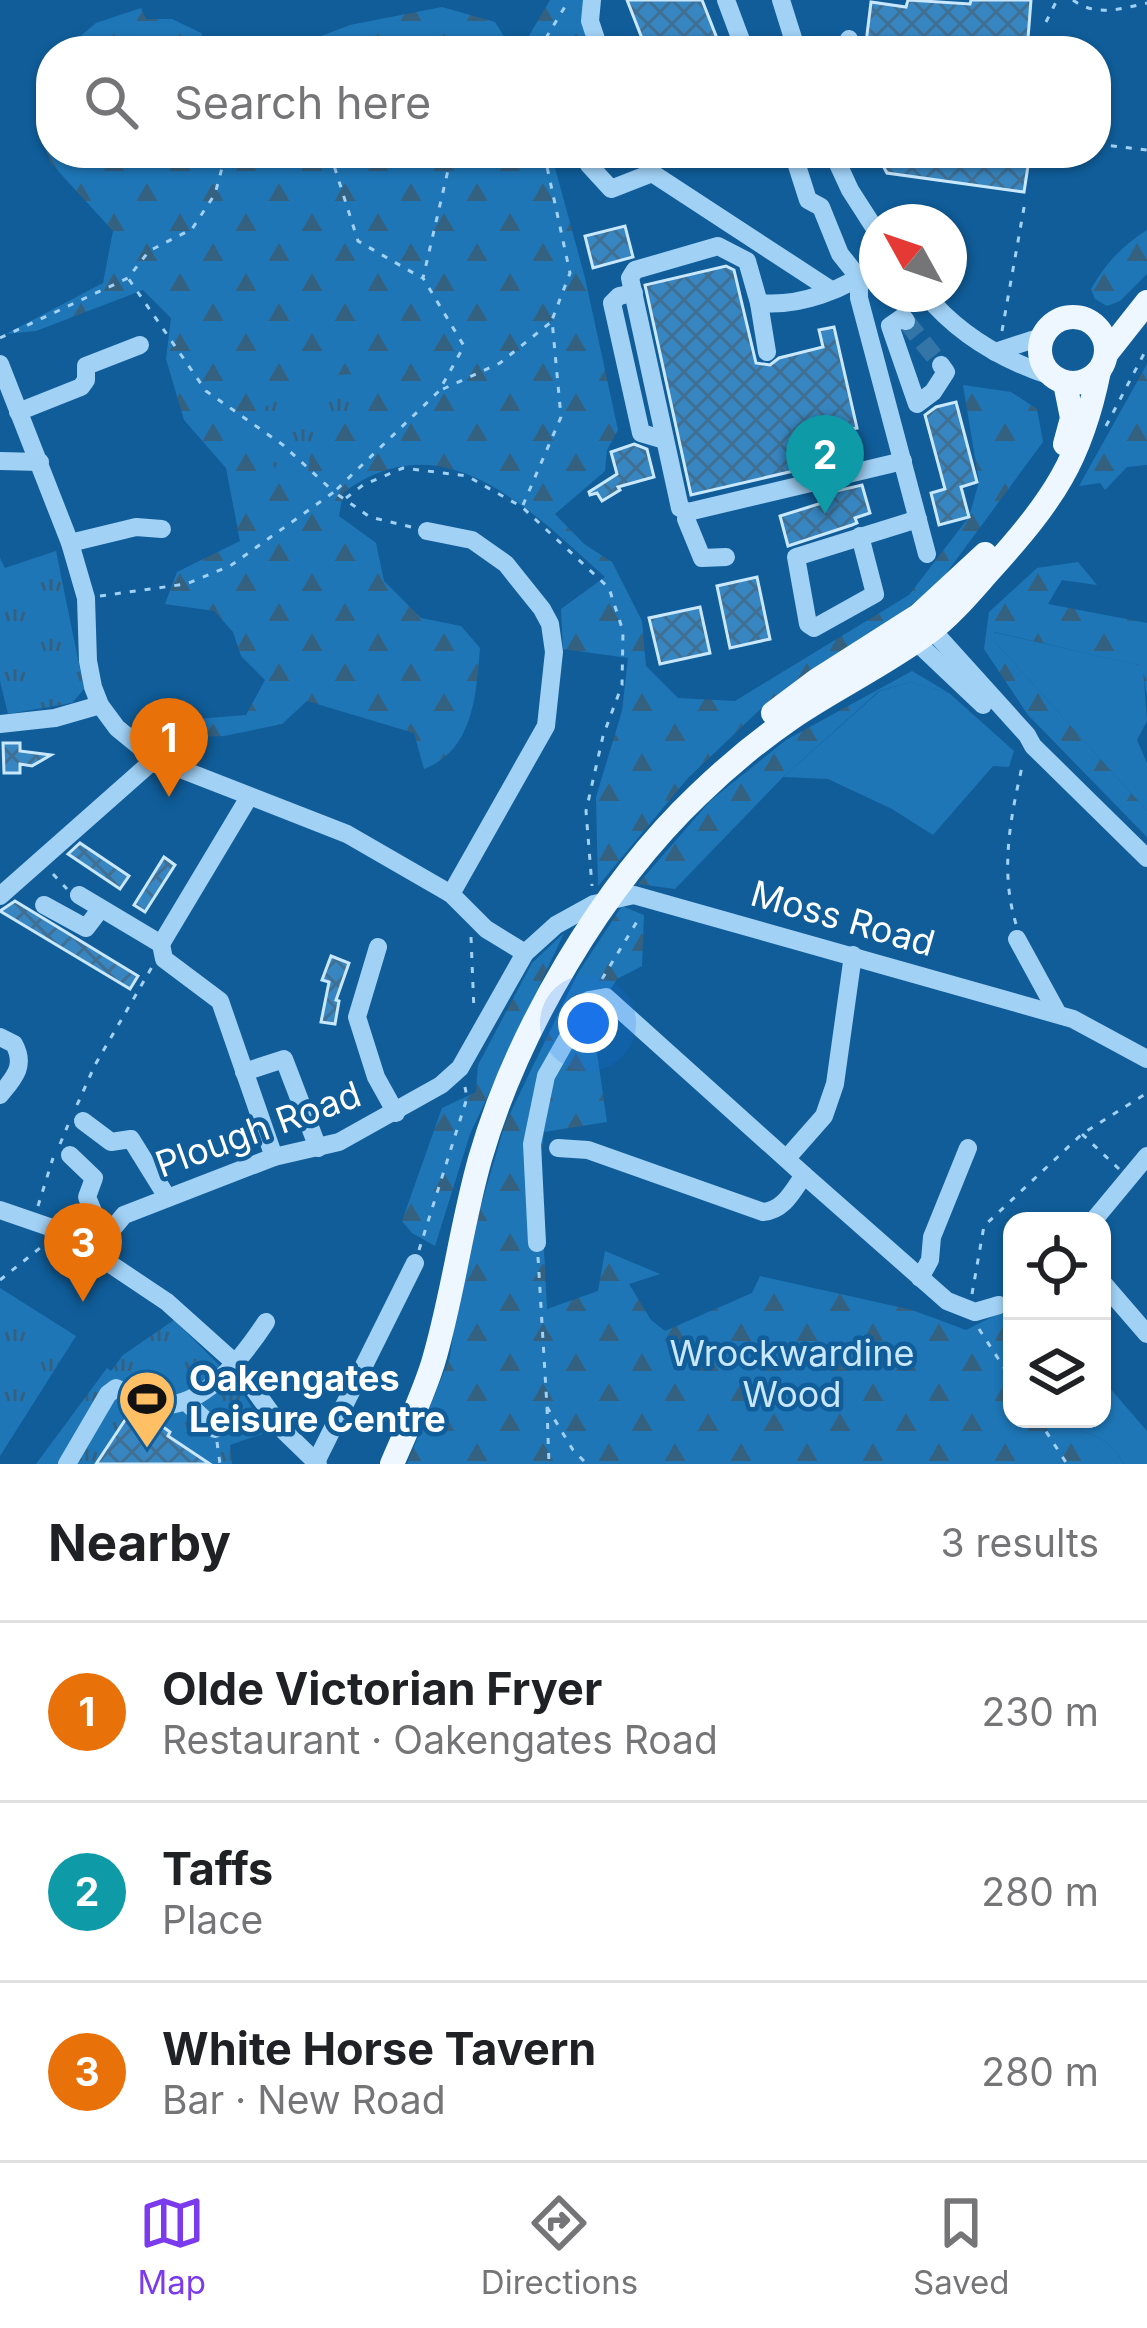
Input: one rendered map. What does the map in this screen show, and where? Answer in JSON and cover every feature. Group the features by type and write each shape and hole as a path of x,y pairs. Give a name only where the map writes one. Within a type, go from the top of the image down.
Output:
{"main road":[{"path":"1096,326 1115,324 1143,308"},
{"path":"1058,380 1089,379 1143,308"},
{"path":"381,1461 417,1373 472,1153 515,1047 602,902 659,821 755,726 817,680 917,628 1048,502 1085,433 1106,344 1096,326 1081,317 1065,317 1051,324 1041,337 1039,351 1058,380 1072,418 1058,460 993,546 917,628"}],"street":[{"path":"592,0 590,21 595,36"},
{"path":"726,0 739,36"},
{"path":"781,0 792,36"},
{"path":"592,168 611,189 652,173"},
{"path":"650,168 831,290"},
{"path":"798,168 808,200 820,207 840,254 859,273"},
{"path":"841,168 861,204"},
{"path":"688,512 677,501 631,278 635,269 718,246 747,261 767,352"},
{"path":"759,302 784,305 859,284"},
{"path":"864,312 927,554"},
{"path":"943,312 965,334 995,352 1058,380"},
{"path":"906,321 903,316 890,326 916,404 942,381 946,372 941,365"},
{"path":"995,352 1041,337"},
{"path":"19,412 81,387 86,366 140,345"},
{"path":"0,364 70,543 86,598 88,661 100,705 117,728 154,760 331,827 451,894 486,928 525,953"},
{"path":"0,461 40,462"},
{"path":"688,512 903,461"},
{"path":"688,512 686,519 702,558 726,557"},
{"path":"860,536 875,594 814,628 808,624 796,557 860,536 918,519"},
{"path":"70,543 136,527 162,529"},
{"path":"427,531 472,540 506,564 542,609 550,624 554,652 546,726 451,894"},
{"path":"917,628 1147,858"},
{"path":"0,724 55,718 100,705"},
{"path":"0,896 154,760"},
{"path":"163,952 249,797"},
{"name":"Moss Road","path":"525,953 556,925 602,902 634,895 1058,1014 1147,1058"},
{"path":"79,896 163,952 220,1001 274,1157"},
{"path":"44,905 86,928 100,911"},
{"path":"1019,944 1058,1014"},
{"path":"378,947 357,1017 376,1077 396,1113"},
{"name":"Plough Road","path":"95,1250 124,1215 274,1157 339,1142 396,1113 460,1068 525,953"},
{"path":"787,1158 824,1116 835,1084 853,955"},
{"path":"537,1243 532,1144 546,1076 598,999 947,1301 968,1311 999,1306"},
{"path":"0,1037 14,1044 20,1062 19,1071 0,1095"},
{"path":"244,1072 284,1059 318,1148"},
{"path":"76,1116 111,1142 131,1139 166,1197"},
{"path":"558,1148 588,1150 763,1212 775,1211 785,1202 804,1175"},
{"path":"920,1278 968,1148"},
{"path":"70,1155 94,1178 87,1197 108,1231"},
{"path":"1101,1212 1147,1157"},
{"path":"0,1210 61,1231 167,1302 235,1363 284,1431 317,1463 415,1263"},
{"path":"1111,1292 1147,1334"},
{"path":"67,1464 116,1388 150,1404 186,1402 235,1363 266,1322"},
{"path":"186,1402 215,1429"}],"path":[{"path":"547,36 569,0"},
{"path":"1046,22 1057,0"},
{"path":"1072,0 1084,8 1114,11 1147,3"},
{"path":"1111,146 1147,150"},
{"path":"0,338 128,278 149,251 192,229 215,194 222,168"},
{"path":"86,598 186,584 230,566 334,492 439,391 464,346 423,278 358,241 335,168"},
{"path":"423,278 449,168"},
{"path":"522,507 561,417 552,320 570,273 547,168"},
{"path":"1002,331 1025,202"},
{"path":"128,278 206,391 283,445 334,492 370,517 427,531"},
{"path":"439,391 500,363 552,320"},
{"path":"346,498 403,468 467,476 522,507 609,588 622,631 622,685 603,736 586,811 602,902"},
{"path":"1019,944 1007,864 1022,767"},
{"path":"40,861 79,896"},
{"path":"598,999 651,898"},
{"path":"470,932 475,1025"},
{"path":"34,1222 43,1180 76,1116 95,1065 163,952"},
{"path":"415,1263 467,1098 460,1068"},
{"path":"1003,1366 968,1311 981,1262 984,1226 1082,1134 1147,1093"},
{"path":"1082,1134 1129,1178"},
{"path":"0,1280 61,1231"},
{"path":"537,1243 549,1464"},
{"path":"548,1406 586,1464"},
{"path":"1044,1428 1067,1464"},
{"path":"215,1429 220,1464"}],"green space":[{"path":"550,0 588,0 585,36 529,36"},
{"path":"442,7 495,22 504,36 321,36 350,25"},
{"path":"141,8 146,19 172,19 202,36 81,36 96,23"},
{"path":"55,168 555,168 618,430 607,450 605,471 555,514 584,544 612,562 642,621 646,666 678,698 735,701 909,595 969,517 979,482 963,385 1011,392 1037,409 1043,442 939,583 858,647 770,700 688,778 598,886 596,797 622,711 628,658 563,649 561,609 605,577 517,502 451,469 416,465 380,472 343,493 339,516 376,543 384,581 421,618 461,626 480,648 469,719 453,749 424,769 414,733 307,701 282,724 224,736 160,738 173,721 246,715 265,680 241,656 233,632 214,611 165,604 177,572 240,541 226,468 184,420 166,359 171,318 143,290 36,331 6,334 103,283 113,231"},
{"path":"1147,230 1147,274 1120,301 1107,306 1095,299 1091,289 1103,271"},
{"path":"1147,364 1147,465 1127,467 1105,490 1100,483 1079,486"},
{"path":"356,374 372,394 311,447 306,488 285,488 265,449 263,409 289,388 320,390 339,375"},
{"path":"56,551 84,689 72,703 8,714 0,681 0,558 5,568"},
{"path":"1078,562 1097,585 1062,580 1048,604 1147,623 1147,697 1142,666 994,632 995,642 1147,811 1147,837 1028,715 984,649 989,612 1037,568"},
{"path":"993,632 1143,666 1147,721 1137,740 1147,763 1147,811 995,642"},
{"path":"912,671 949,693 910,682 879,691 783,777 675,889 638,884 710,801 786,740"},
{"path":"910,682 949,693 1014,751 1009,767 993,766 933,835 892,809 828,779 783,777 880,691"},
{"name":"Wrockwardine Wood","path":"622,906 644,915 642,966 617,979 592,1019 607,1122 544,1132 540,1171 547,1309 598,1291 605,1251 660,1274 629,1284 651,1320 665,1331 752,1293 760,1276 912,1310 966,1330 1003,1312 1003,1428 1079,1428 1109,1445 1124,1464 407,1464 450,1357 462,1270 505,1124 578,973"},
{"path":"564,933 470,1134 435,1246 402,1221 442,1108 476,1092 478,1065 532,963"},
{"path":"0,1288 76,1336 0,1456"},
{"path":"174,1320 234,1380 268,1432 230,1445 232,1464 36,1464 107,1368 111,1371 123,1355"},
{"path":"1111,1389 1147,1431 1147,1464 1124,1464 1109,1445 1079,1428 1111,1428"}],"building":[{"path":"627,0 702,0 716,36 641,36"},
{"path":"908,0 970,4 971,0 1031,0 1028,36 867,36 871,2 906,7"},
{"path":"884,168 1028,168 1024,192 887,173"},
{"path":"625,226 633,257 593,268 585,236"},
{"path":"726,266 734,270 756,363 770,365 779,358 823,347 819,330 834,327 857,428 838,432 845,459 691,495 645,285"},
{"path":"956,402 977,482 961,487 969,517 939,525 931,493 945,489 925,415"},
{"path":"634,444 647,449 654,477 618,487 602,501 597,493 590,495 617,474 611,452"},
{"path":"862,485 870,513 855,518 857,523 788,546 780,516 825,502 823,494"},
{"path":"757,577 770,639 730,648 717,586"},
{"path":"700,607 710,653 660,664 649,618"},
{"path":"3,743 20,743 20,751 51,755 32,766 20,764 20,773 4,773"},
{"path":"80,843 129,876 120,889 68,854"},
{"path":"164,857 175,865 145,912 134,905"},
{"path":"15,901 138,976 130,989 0,911"},
{"path":"331,956 349,963 336,1000 335,1024 321,1022 329,982 322,980"},
{"name":"Oakengates Leisure Centre","path":"131,1411 156,1428 159,1424 170,1432 168,1436 210,1464 96,1464"}],"tunnel":[{"path":"906,321 941,365"}],"place":[{"name":"Taffs","path":"825,514"},
{"name":"Olde Victorian Fryer","path":"169,797"},
{"name":"White Horse Tavern","path":"83,1302"},
{"name":"Oakengates Leisure Centre","path":"147,1450"}]}
